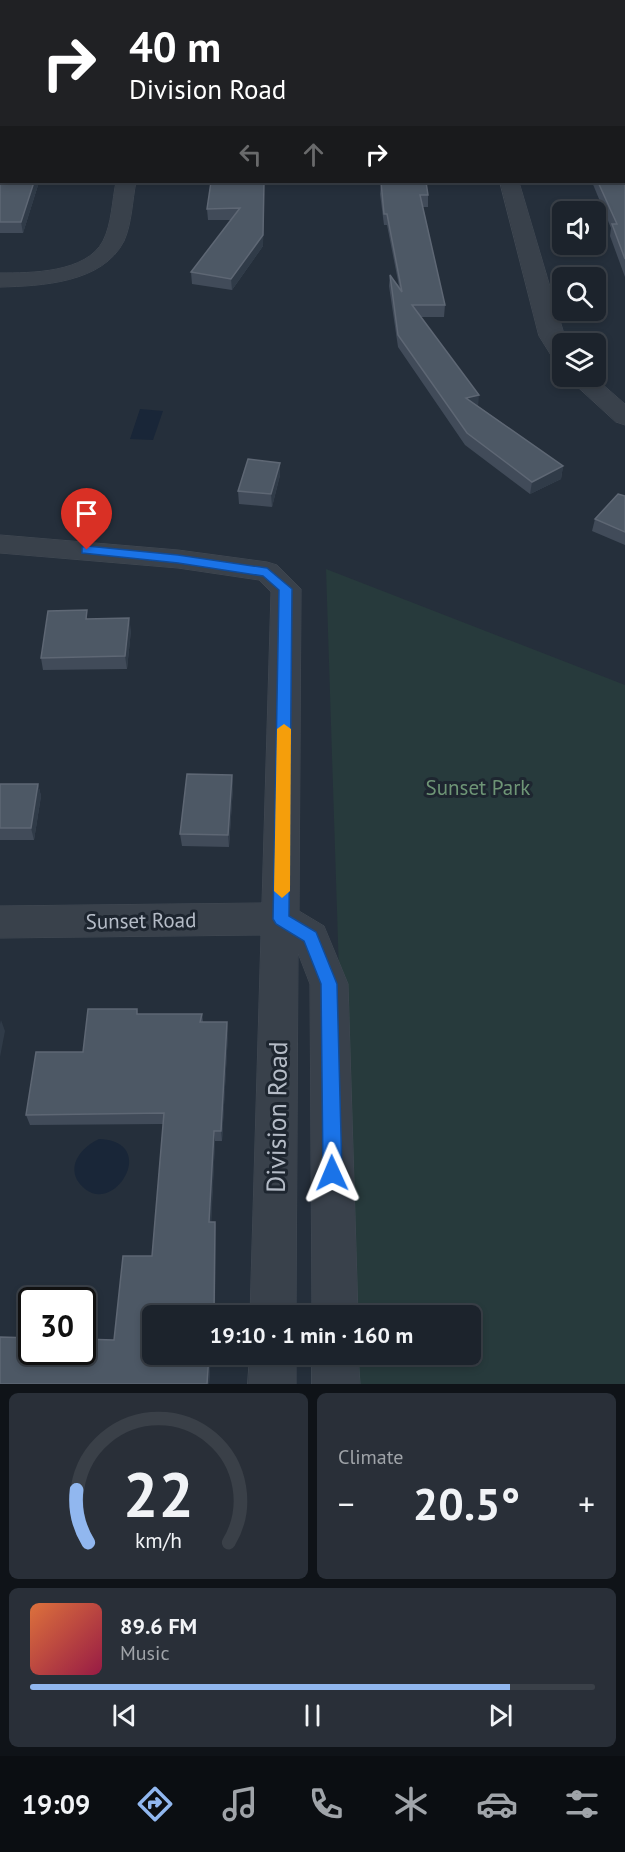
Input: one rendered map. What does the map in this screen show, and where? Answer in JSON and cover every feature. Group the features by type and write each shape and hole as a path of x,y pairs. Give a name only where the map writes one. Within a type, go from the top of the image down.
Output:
{"street":[{"path":"0,280 38,279 61,274 98,258 114,239 126,183"},
{"path":"509,183 552,338"},
{"path":"591,387 625,417"},
{"name":"Division Road","path":"0,544 178,559 267,572 285,589 273,1305"},
{"path":"281,919 310,937 329,984 335,1305"},
{"name":"Sunset Road","path":"0,922 281,919"},
{"path":"272,1384 273,1365"},
{"path":"335,1365 336,1384"}],"green space":[{"name":"Sunset Park","path":"326,569 625,685 625,1384 352,1384 351,1365 481,1365 481,1305 350,1305"}],"water":[{"path":"140,409 163,411 153,440 130,439"},
{"path":"99,1139 117,1143 126,1151 129,1162 126,1174 119,1185 109,1192 97,1194 85,1189 78,1182 74,1168 85,1148"}],"building":[{"path":"0,183 34,183 21,222 0,222"},
{"path":"211,183 264,183 263,235 231,279 191,272 240,208 207,209"},
{"path":"381,183 426,183 428,195 420,195 445,305 412,305 479,395 466,398 563,466 532,482 467,433 398,335 390,275 402,292 387,214 384,214"},
{"path":"598,183 625,183 625,259 612,224 617,224"},
{"path":"248,459 280,463 271,494 238,491"},
{"path":"618,494 625,496 625,532 595,519"},
{"path":"87,610 86,619 129,618 125,656 41,658 48,611"},
{"path":"187,774 232,775 228,835 180,834"},
{"path":"0,784 38,784 31,828 0,828"},
{"path":"88,1009 137,1009 137,1014 202,1014 200,1022 227,1022 221,1131 214,1131 209,1222 215,1222 214,1305 142,1305 142,1365 208,1365 207,1384 0,1384 0,1337 18,1338 18,1365 96,1365 96,1339 114,1340 123,1256 152,1256 164,1113 26,1115 36,1052 83,1052"}],"slow traffic":[{"path":"282,891 284,729"}],"route":[{"path":"87,550 178,559 267,572 285,589 281,919 310,937 329,984 332,1173"}]}
